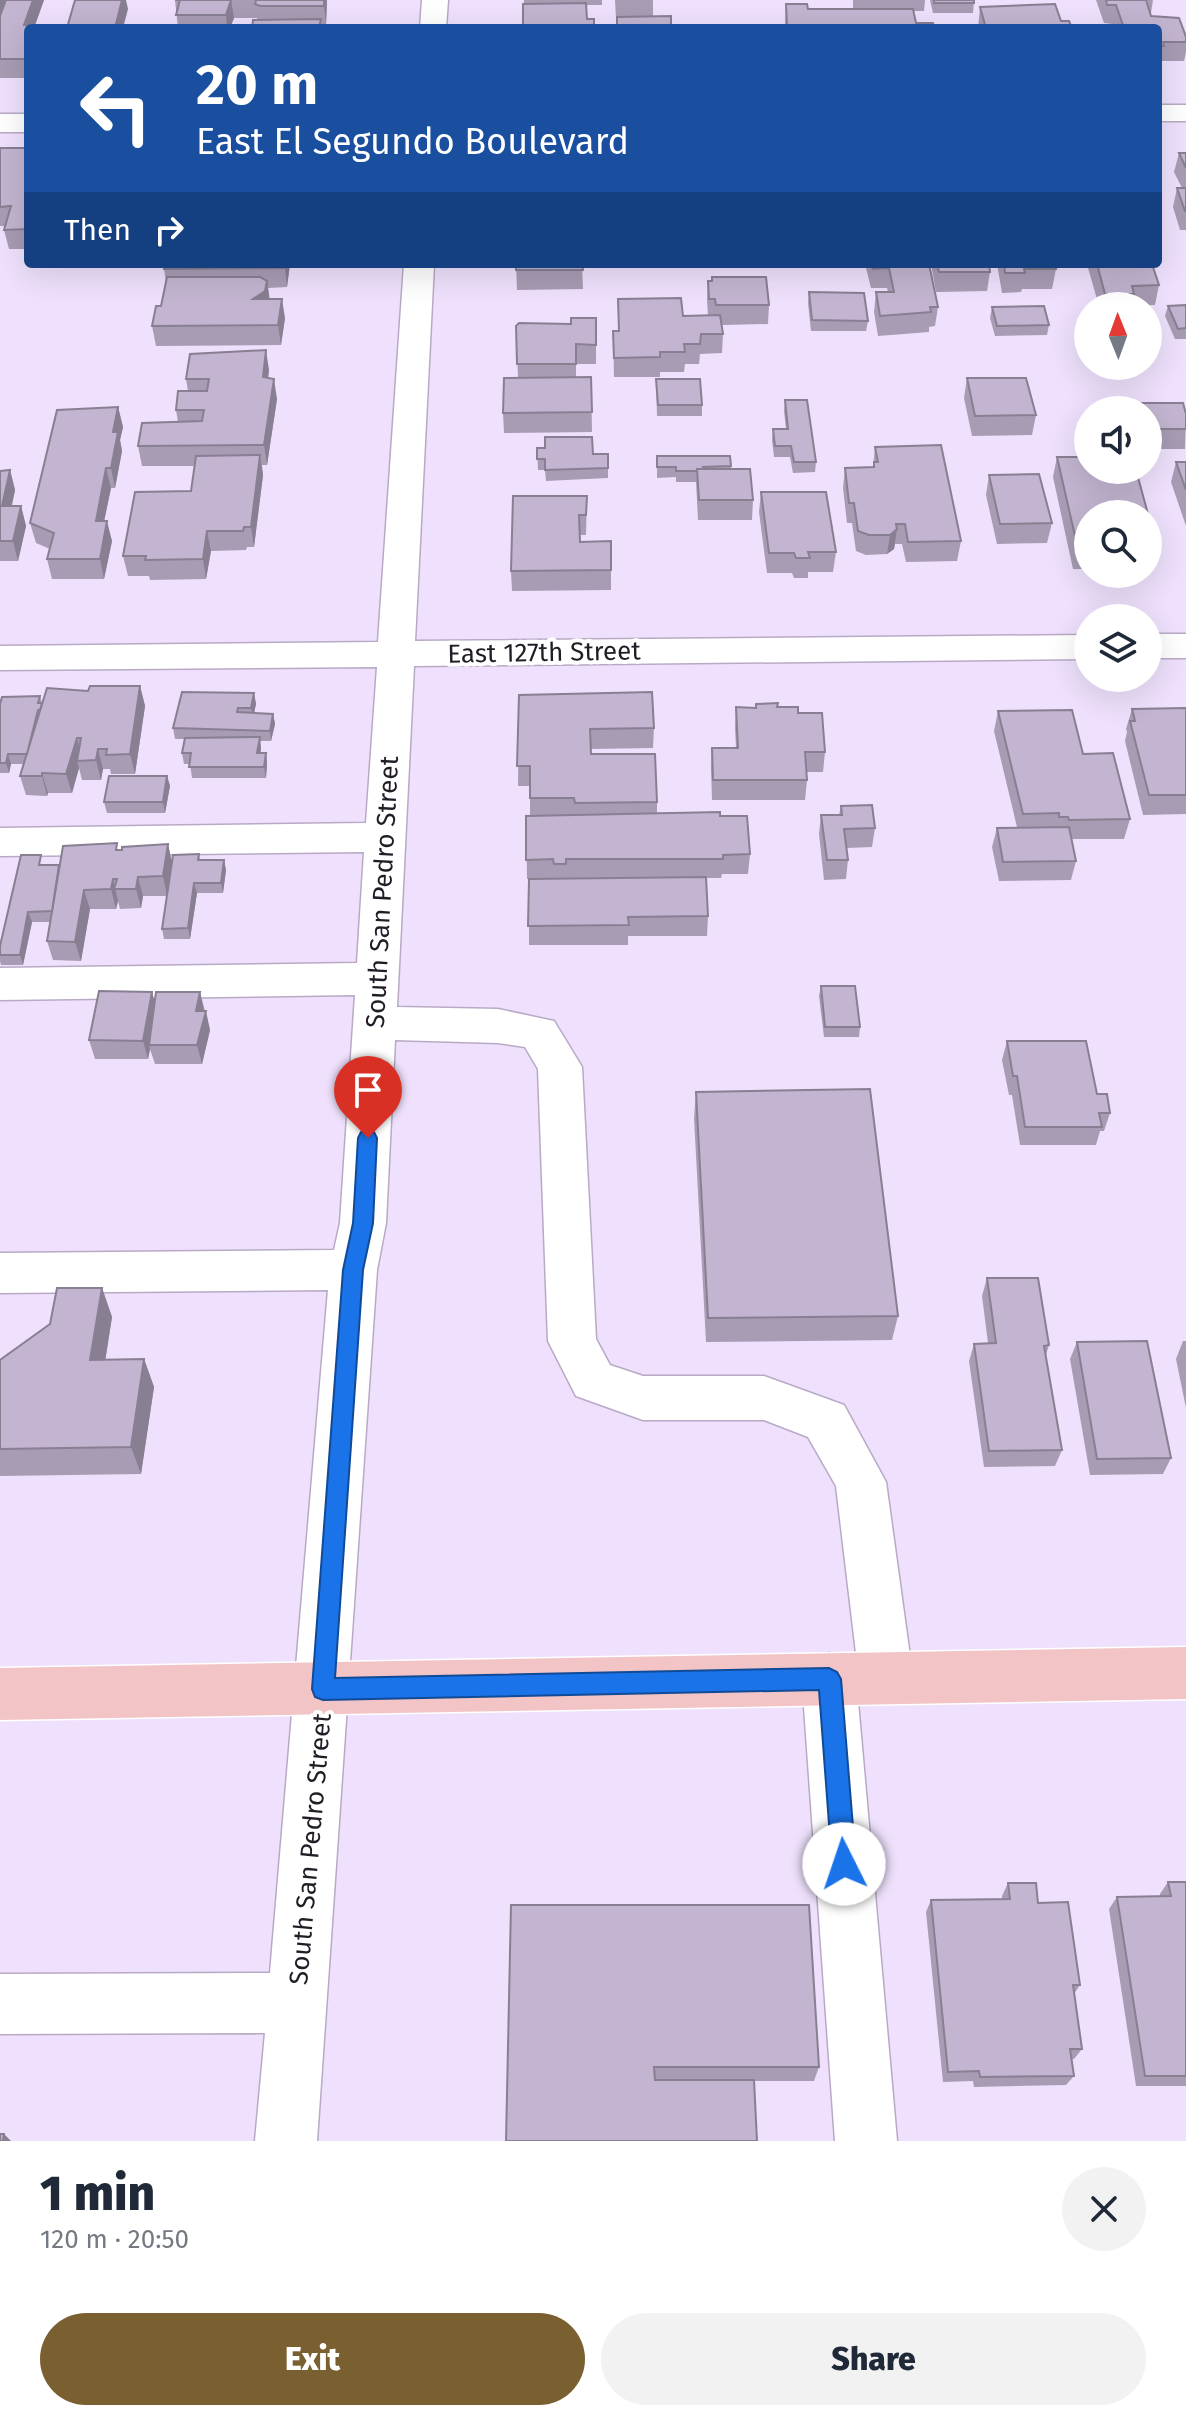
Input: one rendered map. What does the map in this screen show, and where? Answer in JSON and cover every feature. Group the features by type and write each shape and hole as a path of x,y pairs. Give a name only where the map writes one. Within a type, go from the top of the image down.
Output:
{"main road":[{"path":"0,1694 1186,1673"}],"street":[{"path":"433,24 435,0"},
{"path":"1162,113 1186,113"},
{"path":"0,123 24,123"},
{"name":"South San Pedro Street","path":"286,2141 353,1270 363,1223 419,268"},
{"path":"1162,646 1186,646"},
{"name":"East 127th Street","path":"0,658 1074,647"},
{"path":"0,842 386,837"},
{"path":"0,984 376,1001 539,1033 560,1067 572,1341 593,1381 643,1398 764,1398 826,1421 861,1482 886,1678"},
{"path":"0,1273 353,1270"},
{"path":"829,1679 866,2141"},
{"path":"0,2004 297,2003"}],"building":[{"path":"6,0 33,0 24,24 24,59 0,59 0,16"},
{"path":"75,0 122,0 116,24 68,24"},
{"path":"180,0 231,0 226,15 176,15"},
{"path":"256,0 324,0 324,6 260,6 255,4"},
{"path":"934,0 974,0 974,3 934,3"},
{"path":"1106,0 1146,0 1151,16 1179,18 1186,42 1163,42 1162,46 1162,24 1123,24 1116,5 1107,5"},
{"path":"586,3 587,19 594,19 594,24 523,24 523,4"},
{"path":"786,4 807,4 808,9 913,9 916,23 933,24 787,24"},
{"path":"1055,4 1061,21 1069,21 1070,24 985,24 980,7"},
{"path":"671,16 671,24 617,24 617,17"},
{"path":"321,19 320,24 252,24 253,20"},
{"path":"0,148 24,148 24,229 4,230 11,206 0,207"},
{"path":"1179,153 1186,153 1186,168"},
{"path":"1177,188 1186,188 1186,211 1185,211"},
{"path":"164,268 285,268 164,269"},
{"path":"583,268 583,270 516,270"},
{"path":"889,268 930,268 938,307 930,307 931,312 880,316 876,292 894,292"},
{"path":"938,268 990,268 990,272 939,272"},
{"path":"1004,268 1056,269 1024,269 1025,273 1005,273"},
{"path":"1098,268 1153,268 1159,285 1132,286 1134,292 1104,292"},
{"path":"167,277 260,277 267,281 265,291 253,299 282,299 278,325 152,326 156,306 161,306"},
{"path":"712,277 766,277 769,305 716,305 715,299 709,299 708,281 712,281"},
{"path":"809,292 864,293 868,321 812,320"},
{"path":"681,298 683,316 720,315 723,334 701,334 700,344 684,344 685,352 660,352 660,357 614,358 613,331 619,331 618,299"},
{"path":"1186,305 1186,328 1178,329 1168,306"},
{"path":"1044,306 1049,325 997,326 992,307"},
{"path":"571,318 596,318 596,345 576,344 576,364 517,364 516,326 519,323 571,324"},
{"path":"266,350 263,377 274,379 264,445 138,446 142,423 202,421 204,410 176,410 178,391 207,391 209,379 186,379 190,354"},
{"path":"591,377 592,412 503,413 504,378"},
{"path":"967,378 1026,378 1036,415 975,416"},
{"path":"656,379 700,379 702,405 658,405"},
{"path":"785,400 807,400 816,462 794,462 791,446 775,446 773,429 788,429"},
{"path":"1162,403 1183,403 1186,429 1162,429"},
{"path":"118,407 113,432 118,432 111,468 106,468 96,521 107,521 100,559 47,559 54,533 30,523 57,410"},
{"path":"545,437 592,437 593,454 608,454 608,468 545,470 545,459 537,459 537,448 545,448"},
{"path":"941,445 961,541 908,542 905,524 896,524 897,529 890,535 869,535 858,531 854,503 849,503 845,468 874,467 874,462 878,462 875,447"},
{"path":"260,455 251,527 244,527 243,531 207,531 203,559 145,560 146,556 123,556 135,492 191,491 196,456"},
{"path":"657,456 730,456 731,466 676,471 676,467 657,467"},
{"path":"1057,457 1074,457 1074,484 1140,484 1144,500 1074,500 1074,531"},
{"path":"1176,462 1186,462 1186,490"},
{"path":"697,469 750,469 753,500 699,500"},
{"path":"10,470 2,506 21,506 13,541 0,541 0,471"},
{"path":"1039,474 1052,523 1000,524 989,475"},
{"path":"761,492 826,492 836,552 808,552 810,558 796,558 794,553 769,553"},
{"path":"513,496 587,496 586,515 579,515 580,542 611,541 611,570 511,571"},
{"path":"90,686 140,686 130,754 106,755 107,749 98,749 96,760 77,761 81,738 77,738 66,774 20,776 47,688 88,691"},
{"path":"182,692 254,693 251,708 238,708 237,712 273,714 270,731 173,728"},
{"path":"652,692 654,728 590,729 591,754 655,754 657,802 575,803 574,798 530,798 530,766 517,766 519,695"},
{"path":"40,696 38,703 42,703 27,754 8,754 6,763 0,763 2,697"},
{"path":"778,703 777,707 798,707 798,713 822,713 825,752 805,752 807,780 713,780 712,748 738,748 736,707 756,708 756,704"},
{"path":"1186,708 1186,795 1149,795 1130,721 1135,721 1132,709"},
{"path":"1072,710 1083,754 1113,753 1130,819 1069,820 1068,817 1059,817 1059,813 1023,814 998,711"},
{"path":"260,737 257,753 266,753 264,767 189,767 191,753 182,753 185,738"},
{"path":"109,776 167,776 163,802 104,802"},
{"path":"872,805 875,828 844,829 848,860 827,860 821,815 842,815 841,806"},
{"path":"720,812 720,816 747,816 750,854 723,855 723,859 566,859 566,864 554,864 553,859 526,860 526,816"},
{"path":"1069,827 1076,861 1003,862 997,828"},
{"path":"117,843 116,850 168,844 163,876 138,877 136,889 114,889 117,879 113,879 111,889 84,890 75,942 47,941 63,846"},
{"path":"199,854 198,860 224,860 221,883 194,883 188,928 162,929 173,855"},
{"path":"21,855 41,855 39,865 59,865 52,911 28,912 20,955 0,955 0,946"},
{"path":"706,877 708,916 628,917 629,925 528,926 529,879"},
{"path":"821,986 855,986 860,1027 825,1027"},
{"path":"99,991 152,992 143,1041 89,1040"},
{"path":"156,992 200,992 196,1011 206,1011 197,1045 149,1045"},
{"path":"1007,1041 1086,1041 1097,1094 1107,1094 1110,1113 1099,1113 1102,1127 1025,1127 1017,1076 1013,1076"},
{"path":"870,1089 898,1316 708,1318 696,1092"},
{"path":"987,1278 1038,1278 1049,1345 1044,1346 1062,1450 989,1451 974,1344 996,1343"},
{"path":"57,1288 102,1288 90,1360 144,1359 131,1447 0,1449 0,1360 50,1324"},
{"path":"1147,1341 1171,1458 1097,1459 1077,1342"},
{"path":"1168,1882 1186,1882 1186,2076 1145,2076 1117,1897 1171,1896"},
{"path":"1008,1883 1036,1883 1038,1903 1068,1902 1080,1985 1073,1985 1082,2049 1070,2049 1074,2076 980,2077 979,2071 948,2072 931,1900 1010,1899"},
{"path":"511,1905 809,1905 819,2067 654,2067 655,2080 754,2080 757,2141 506,2141"}],"route":[{"path":"368,1138 363,1223 353,1270 323,1689 829,1679 844,1864"}]}
